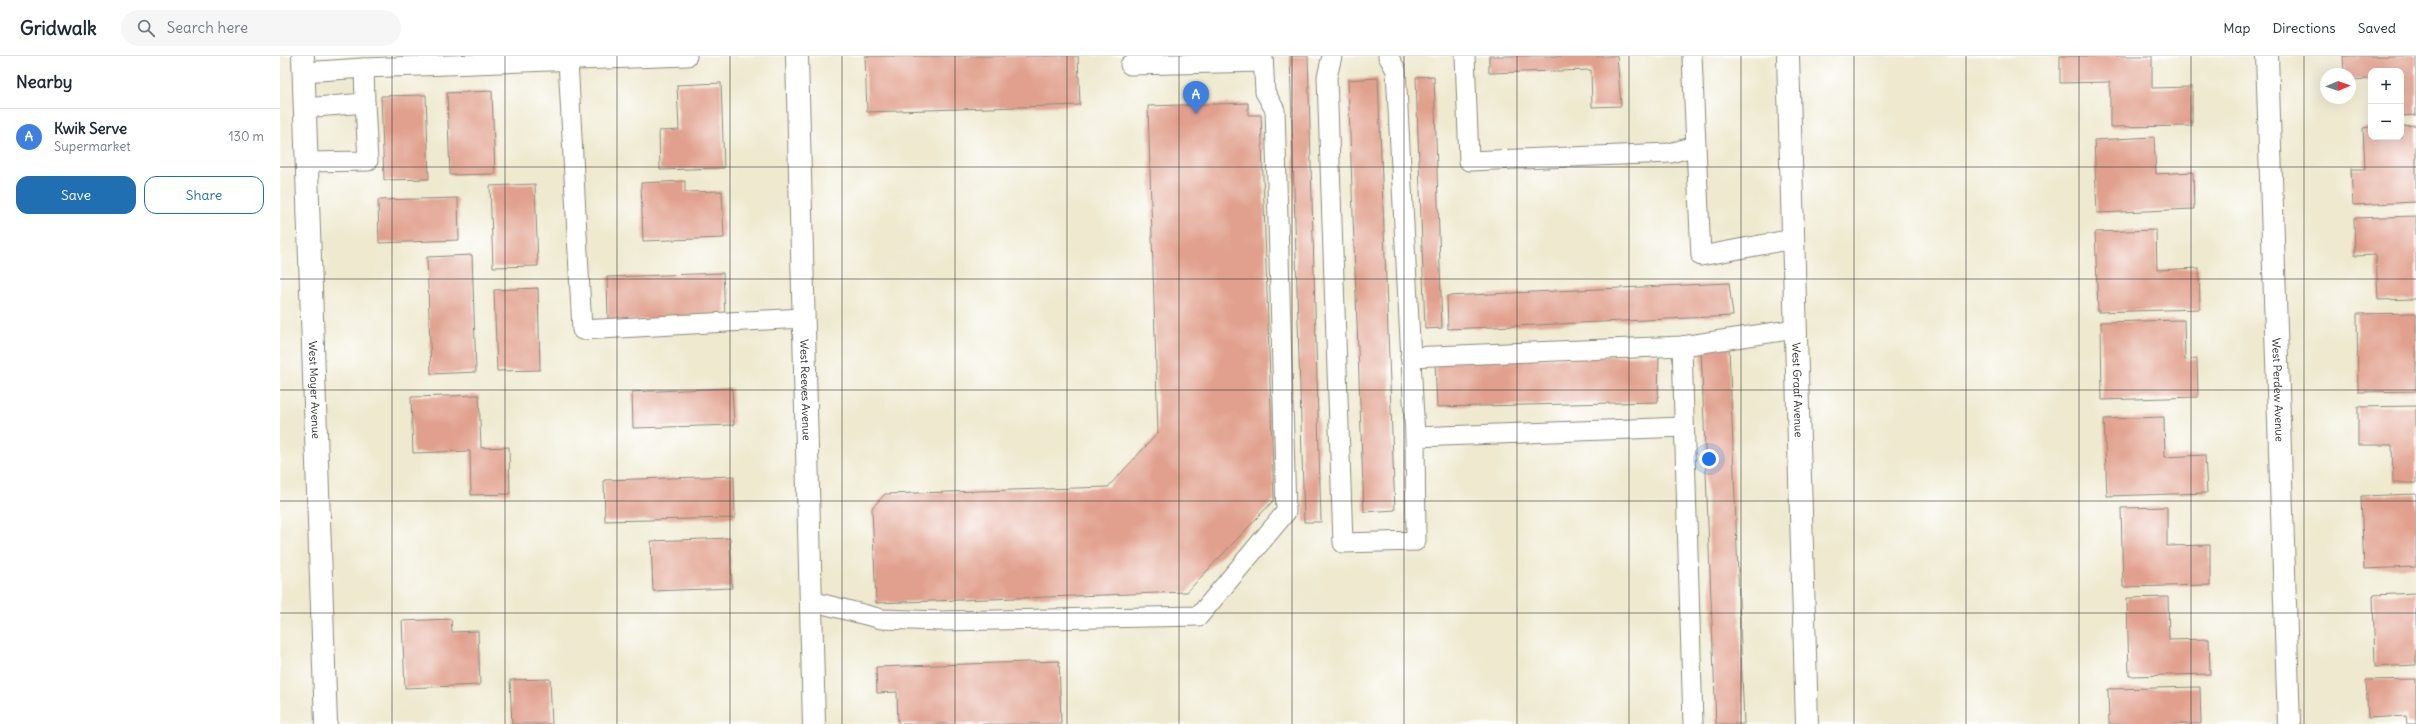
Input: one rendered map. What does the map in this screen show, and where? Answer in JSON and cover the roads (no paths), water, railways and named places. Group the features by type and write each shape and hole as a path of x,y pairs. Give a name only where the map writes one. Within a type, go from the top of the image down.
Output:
{"street":[{"name":"West Reeves Avenue","path":"797,56 814,724"},
{"name":"West Graaf Avenue","path":"1788,56 1807,724"},
{"name":"West Perdew Avenue","path":"2267,56 2289,724"},
{"name":"West Moyer Avenue","path":"303,64 326,724"}],"lane":[{"path":"303,64 364,68 687,56"},
{"path":"1332,56 1327,77 1343,543 1416,541 1415,437 1396,70 1388,56"},
{"path":"1465,56 1469,161 1670,153 1696,146"},
{"path":"1692,56 1701,256 1793,239"},
{"path":"811,601 882,619 940,621 1199,616 1286,512 1275,110 1265,92 1263,59 1130,65"},
{"path":"568,60 582,330 804,318"},
{"path":"306,162 368,161 364,68"},
{"path":"304,108 365,102"},
{"path":"1410,357 1682,346 1796,329"},
{"path":"1682,346 1693,724"},
{"path":"1415,437 1684,427"}],"place":[{"name":"Kwik Serve","path":"1196,114"}]}
